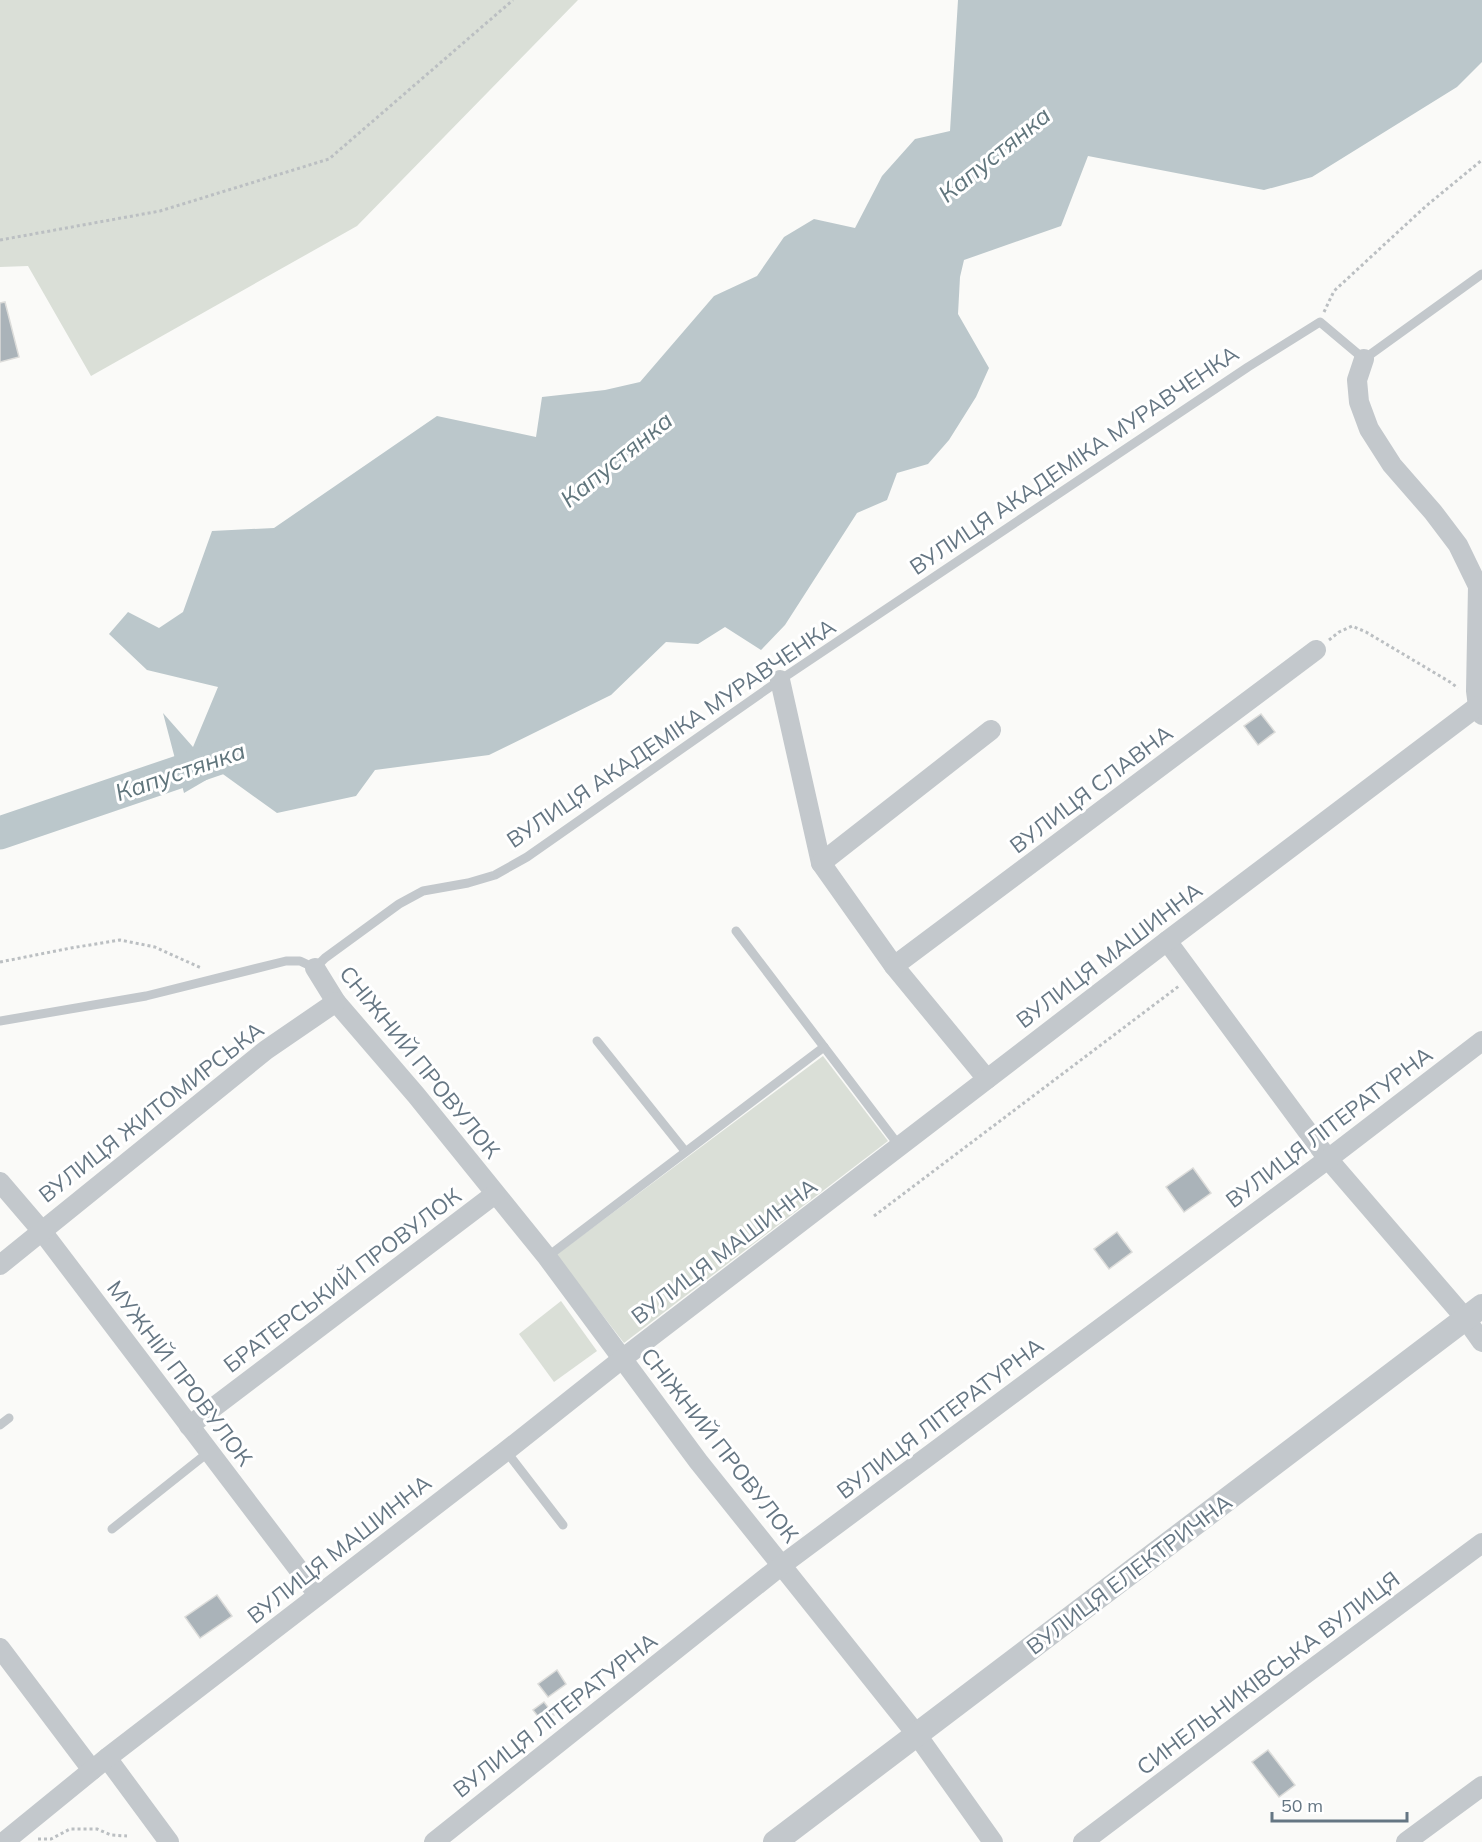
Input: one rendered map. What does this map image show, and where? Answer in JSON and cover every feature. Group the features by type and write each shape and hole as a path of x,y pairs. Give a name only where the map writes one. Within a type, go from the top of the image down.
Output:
{"street":[{"path":"1364,359 1357,380 1359,402 1369,429 1392,465 1458,545 1480,583 1476,692 1480,710"},
{"name":"ВУЛИЦЯ СЛАВНА","path":"894,966 1316,650"},
{"path":"780,680 820,863 894,966 987,1079"},
{"name":"ВУЛИЦЯ МАШИННА","path":"7,1840 100,1764 622,1359 1167,941 1480,710"},
{"path":"820,863 991,730"},
{"path":"1167,941 1328,1160 1473,1312 1482,1342"},
{"name":"СНІЖНИЙ ПРОВУЛОК","path":"315,968 336,1002 416,1095 547,1257 698,1461 917,1735 993,1842"},
{"name":"ВУЛИЦЯ ЖИТОМИРСЬКА","path":"0,1265 266,1050 336,1002"},
{"name":"ВУЛИЦЯ ЛІТЕРАТУРНА","path":"434,1842 782,1565 1328,1160 1482,1041"},
{"name":"МУЖНІЙ ПРОВУЛОК","path":"0,1182 41,1230 318,1595"},
{"name":"БРАТЕРСЬКИЙ ПРОВУЛОК","path":"189,1426 495,1194"},
{"name":"ВУЛИЦЯ ЕЛЕКТРИЧНА","path":"775,1842 1473,1312"},
{"name":"СИНЕЛЬНИКІВСЬКА ВУЛИЦЯ","path":"1083,1842 1482,1544"},
{"path":"0,1648 169,1842"},
{"path":"1406,1842 1482,1786"}],"lane":[{"path":"1320,322 1364,359 1482,274"},
{"name":"ВУЛИЦЯ АКАДЕМІКА МУРАВЧЕНКА","path":"315,968 325,958 399,904 423,891 468,883 495,875 527,857 780,680 1248,367 1320,322"},
{"path":"736,931 900,1147"},
{"path":"0,1021 146,996 286,961 300,961 315,968"},
{"path":"597,1041 685,1151"},
{"path":"547,1257 824,1047"},
{"path":"0,1425 9,1418"},
{"path":"506,1450 563,1525"},
{"path":"112,1529 210,1451"}],"path":[{"path":"0,240 160,211 329,159 513,0"},
{"path":"1320,322 1334,291 1426,206 1482,160"},
{"path":"1316,650 1339,632 1352,626 1450,682 1480,710"},
{"path":"0,962 120,940 154,947 222,977"},
{"path":"874,1216 1193,976"},
{"path":"7,1840 49,1840 70,1829 97,1829 111,1835 127,1836"}],"shaded area":[{"path":"0,0 578,0 357,226 91,376 28,266 0,267"},
{"path":"823,1056 888,1141 624,1343 556,1255"},
{"path":"561,1301 597,1351 554,1382 519,1334"}],"water":[{"path":"958,0 1482,0 1482,62 1457,87 1312,177 1264,190 1088,156 1061,226 964,260 960,277 958,314 989,368 976,397 949,440 928,464 897,473 887,500 857,513 785,625 761,650 725,627 698,644 666,642 611,695 489,755 375,770 356,796 277,813 220,772 184,793 163,713 193,747 218,687 147,670 109,634 128,612 159,628 183,612 212,531 274,528 437,416 536,437 542,397 605,390 640,382 714,296 757,276 784,237 814,219 855,228 882,176 915,139 950,131"}],"building":[{"path":"5,302 19,357 0,362 0,303"},
{"path":"1261,714 1275,732 1258,745 1244,726"},
{"path":"1193,1168 1211,1193 1184,1212 1166,1187"},
{"path":"1117,1232 1132,1252 1109,1269 1094,1249"},
{"path":"217,1595 232,1616 200,1638 185,1617"},
{"path":"557,1670 566,1684 548,1697 538,1684"},
{"path":"544,1702 554,1715 543,1723 533,1710"},
{"path":"1268,1750 1295,1785 1279,1797 1252,1762"}],"waterway":[{"name":"Капустянка","path":"0,833 220,758"}]}
